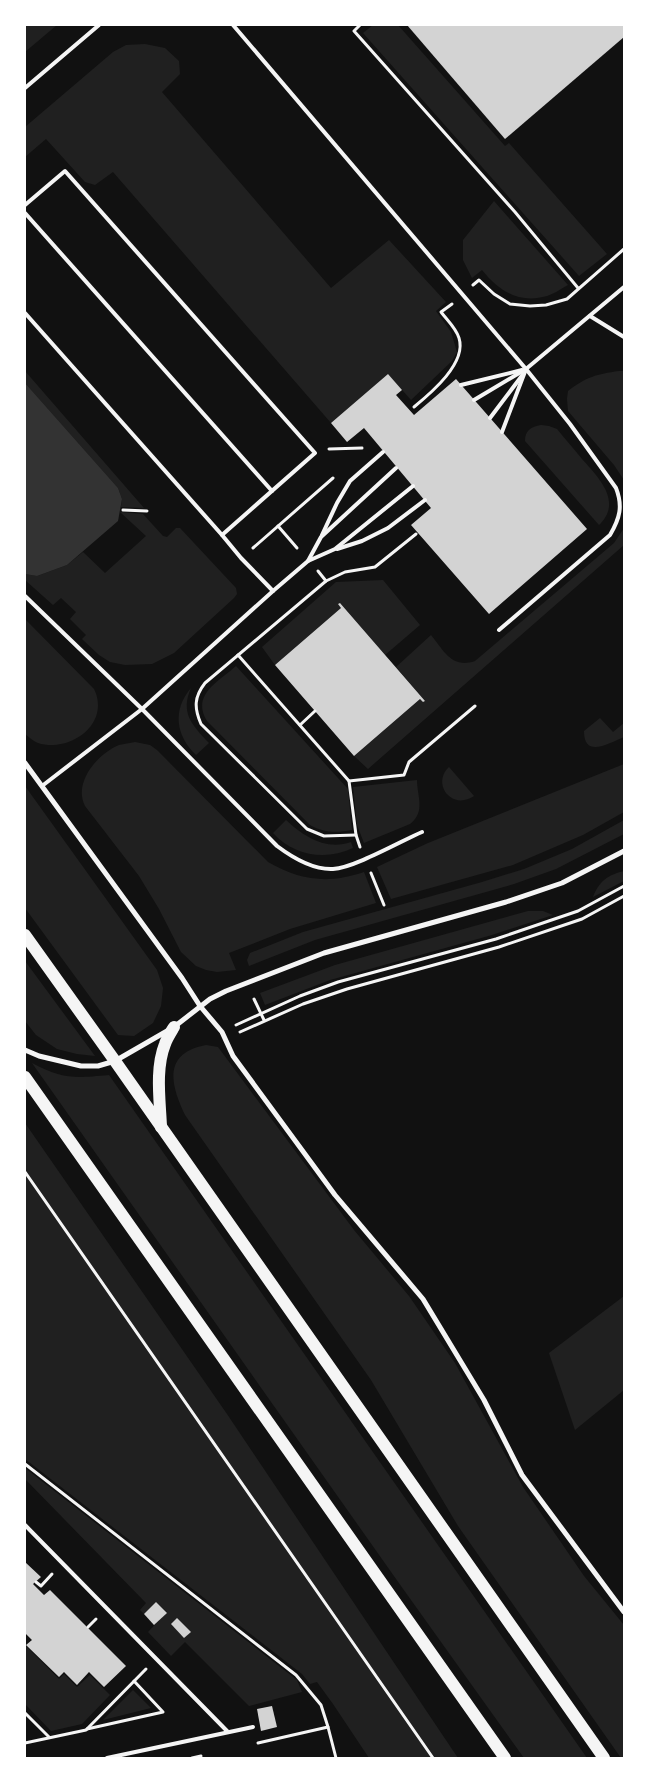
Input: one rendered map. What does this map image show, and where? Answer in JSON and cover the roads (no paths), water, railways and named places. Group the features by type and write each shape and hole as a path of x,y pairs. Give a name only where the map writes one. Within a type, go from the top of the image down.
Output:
{"main road":[{"path":"25,935 604,1758"},
{"path":"161,1127 160,1077 162,1058 165,1044 174,1027"},
{"path":"25,1077 505,1758"}],"street":[{"path":"25,762 200,1006 222,1032 233,1056 335,1195 424,1299 484,1400 522,1475 624,1612"},
{"path":"25,1050 39,1056 81,1066 98,1066 115,1061 174,1027 210,999 226,991 324,953 506,902 562,883 624,851"}],"lane":[{"path":"25,88 99,25"},
{"path":"233,25 526,369 613,482 621,508 617,524 610,534 499,630"},
{"path":"25,205 65,171 315,453 222,535"},
{"path":"25,213 272,491"},
{"path":"474,400 526,369 624,287"},
{"path":"25,313 241,558 273,591"},
{"path":"590,316 624,337"},
{"path":"461,385 526,369"},
{"path":"490,418 526,369"},
{"path":"502,432 526,369"},
{"path":"308,561 337,503 350,482 383,452"},
{"path":"321,537 396,468"},
{"path":"335,549 413,486"},
{"path":"42,786 142,709 308,561 335,549 362,541 388,528 425,500"},
{"path":"25,596 142,709 277,846 290,856 310,865 333,869 348,865 422,832"},
{"path":"25,1526 228,1732"},
{"path":"107,1758 252,1727"}]}
